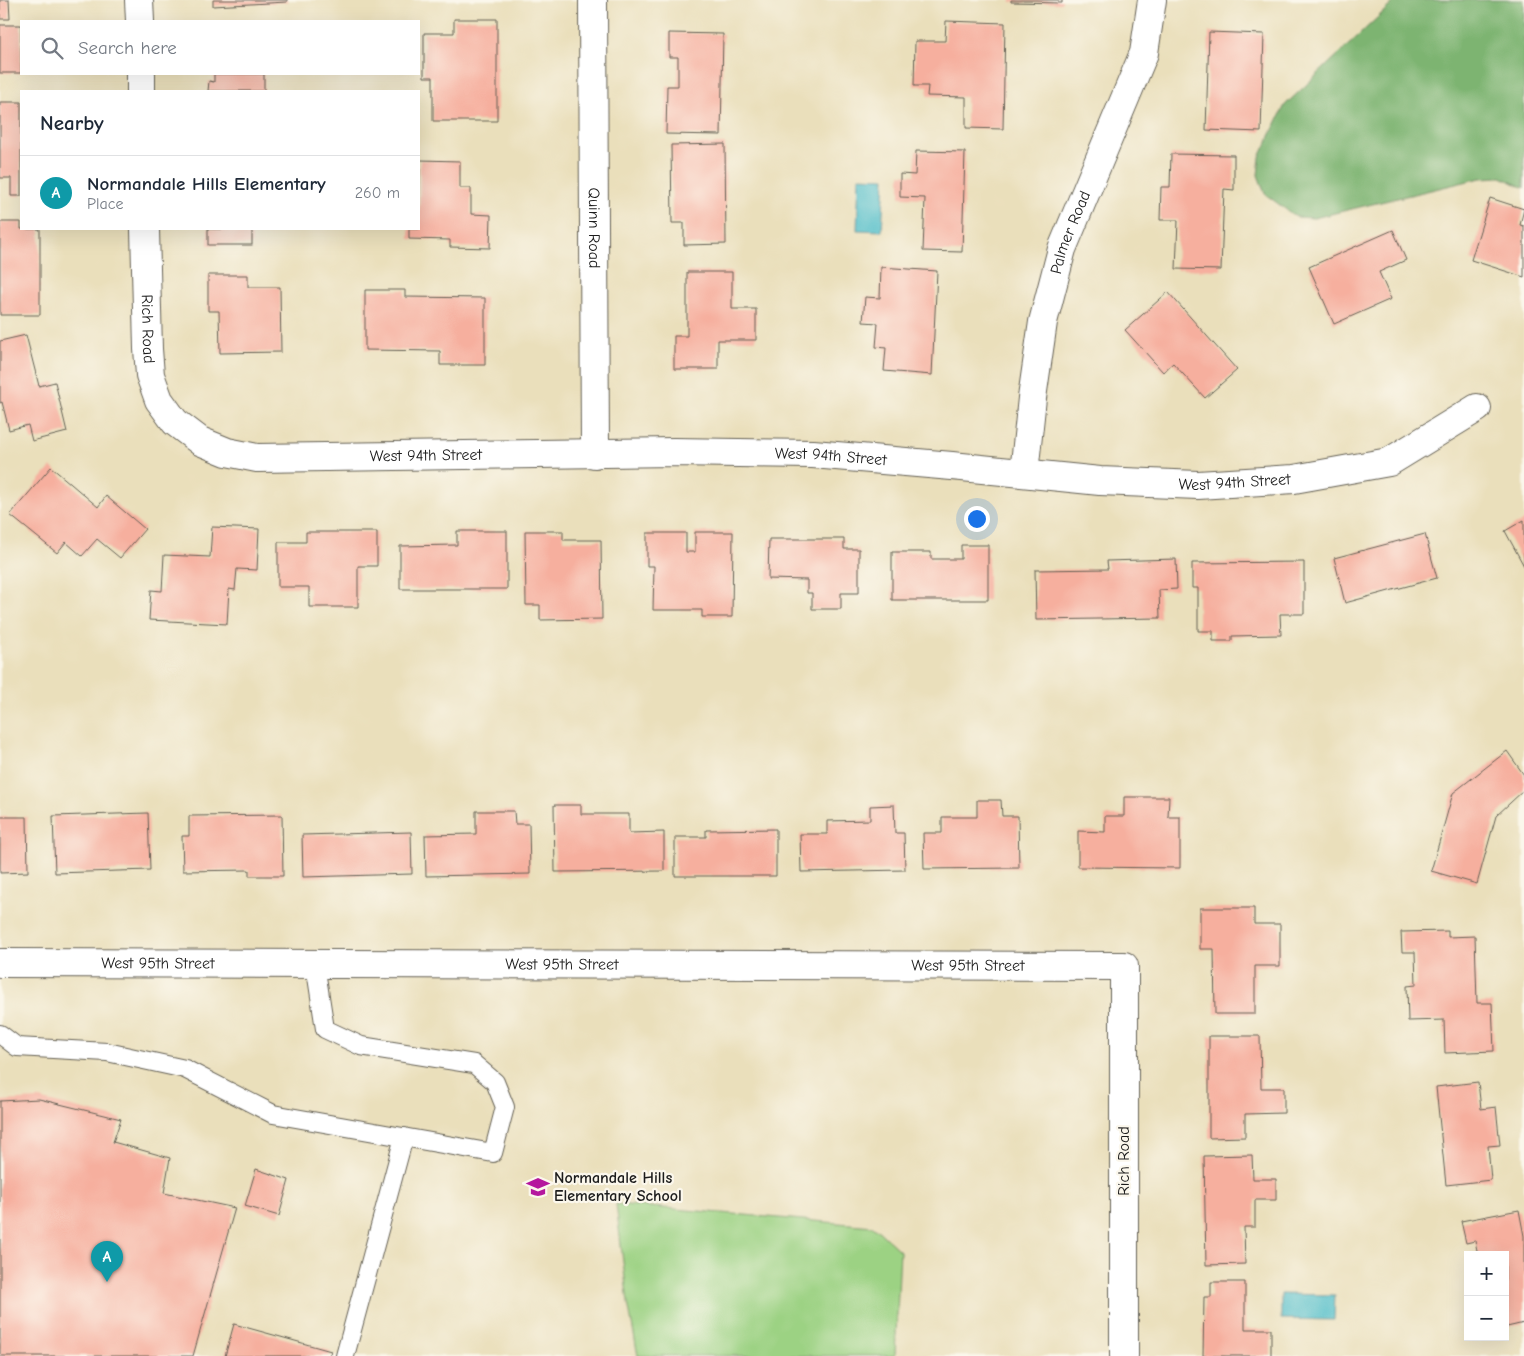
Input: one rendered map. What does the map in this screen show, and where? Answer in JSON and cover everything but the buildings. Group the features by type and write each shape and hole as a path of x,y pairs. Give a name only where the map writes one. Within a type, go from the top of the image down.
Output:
{"street":[{"path":"139,0 140,20"},
{"name":"Quinn Road","path":"593,0 595,454"},
{"name":"Palmer Road","path":"1024,473 1043,322 1062,249 1144,53 1152,0"},
{"path":"141,75 141,90"},
{"name":"Rich Road","path":"145,230 150,375 158,400 175,422"},
{"name":"West 94th Street","path":"175,422 200,441 227,452 257,458 674,452 813,454 1100,481 1198,485 1294,479 1389,462 1478,408"},
{"name":"West 95th Street","path":"0,963 1124,966"},
{"name":"Rich Road","path":"1124,966 1124,1356"}],"lane":[{"path":"0,1034 17,1047 107,1052 185,1069 273,1114 493,1153 505,1107 495,1082 474,1064 361,1046 325,1029 315,964"},
{"path":"345,1356 404,1137"}],"green space":[{"path":"1396,0 1524,0 1524,188 1501,177 1481,178 1314,218 1296,217 1265,194 1258,175 1260,157 1285,105"},
{"path":"616,1204 873,1226 900,1251 895,1356 638,1356 628,1303"}],"water":[{"path":"859,177 885,178 882,231 857,230"},
{"path":"1281,1294 1335,1295 1334,1320 1281,1319"}],"place":[{"name":"Normandale Hills Elementary School","path":"538,1187"},
{"name":"Normandale Hills Elementary","path":"107,1282"}]}
